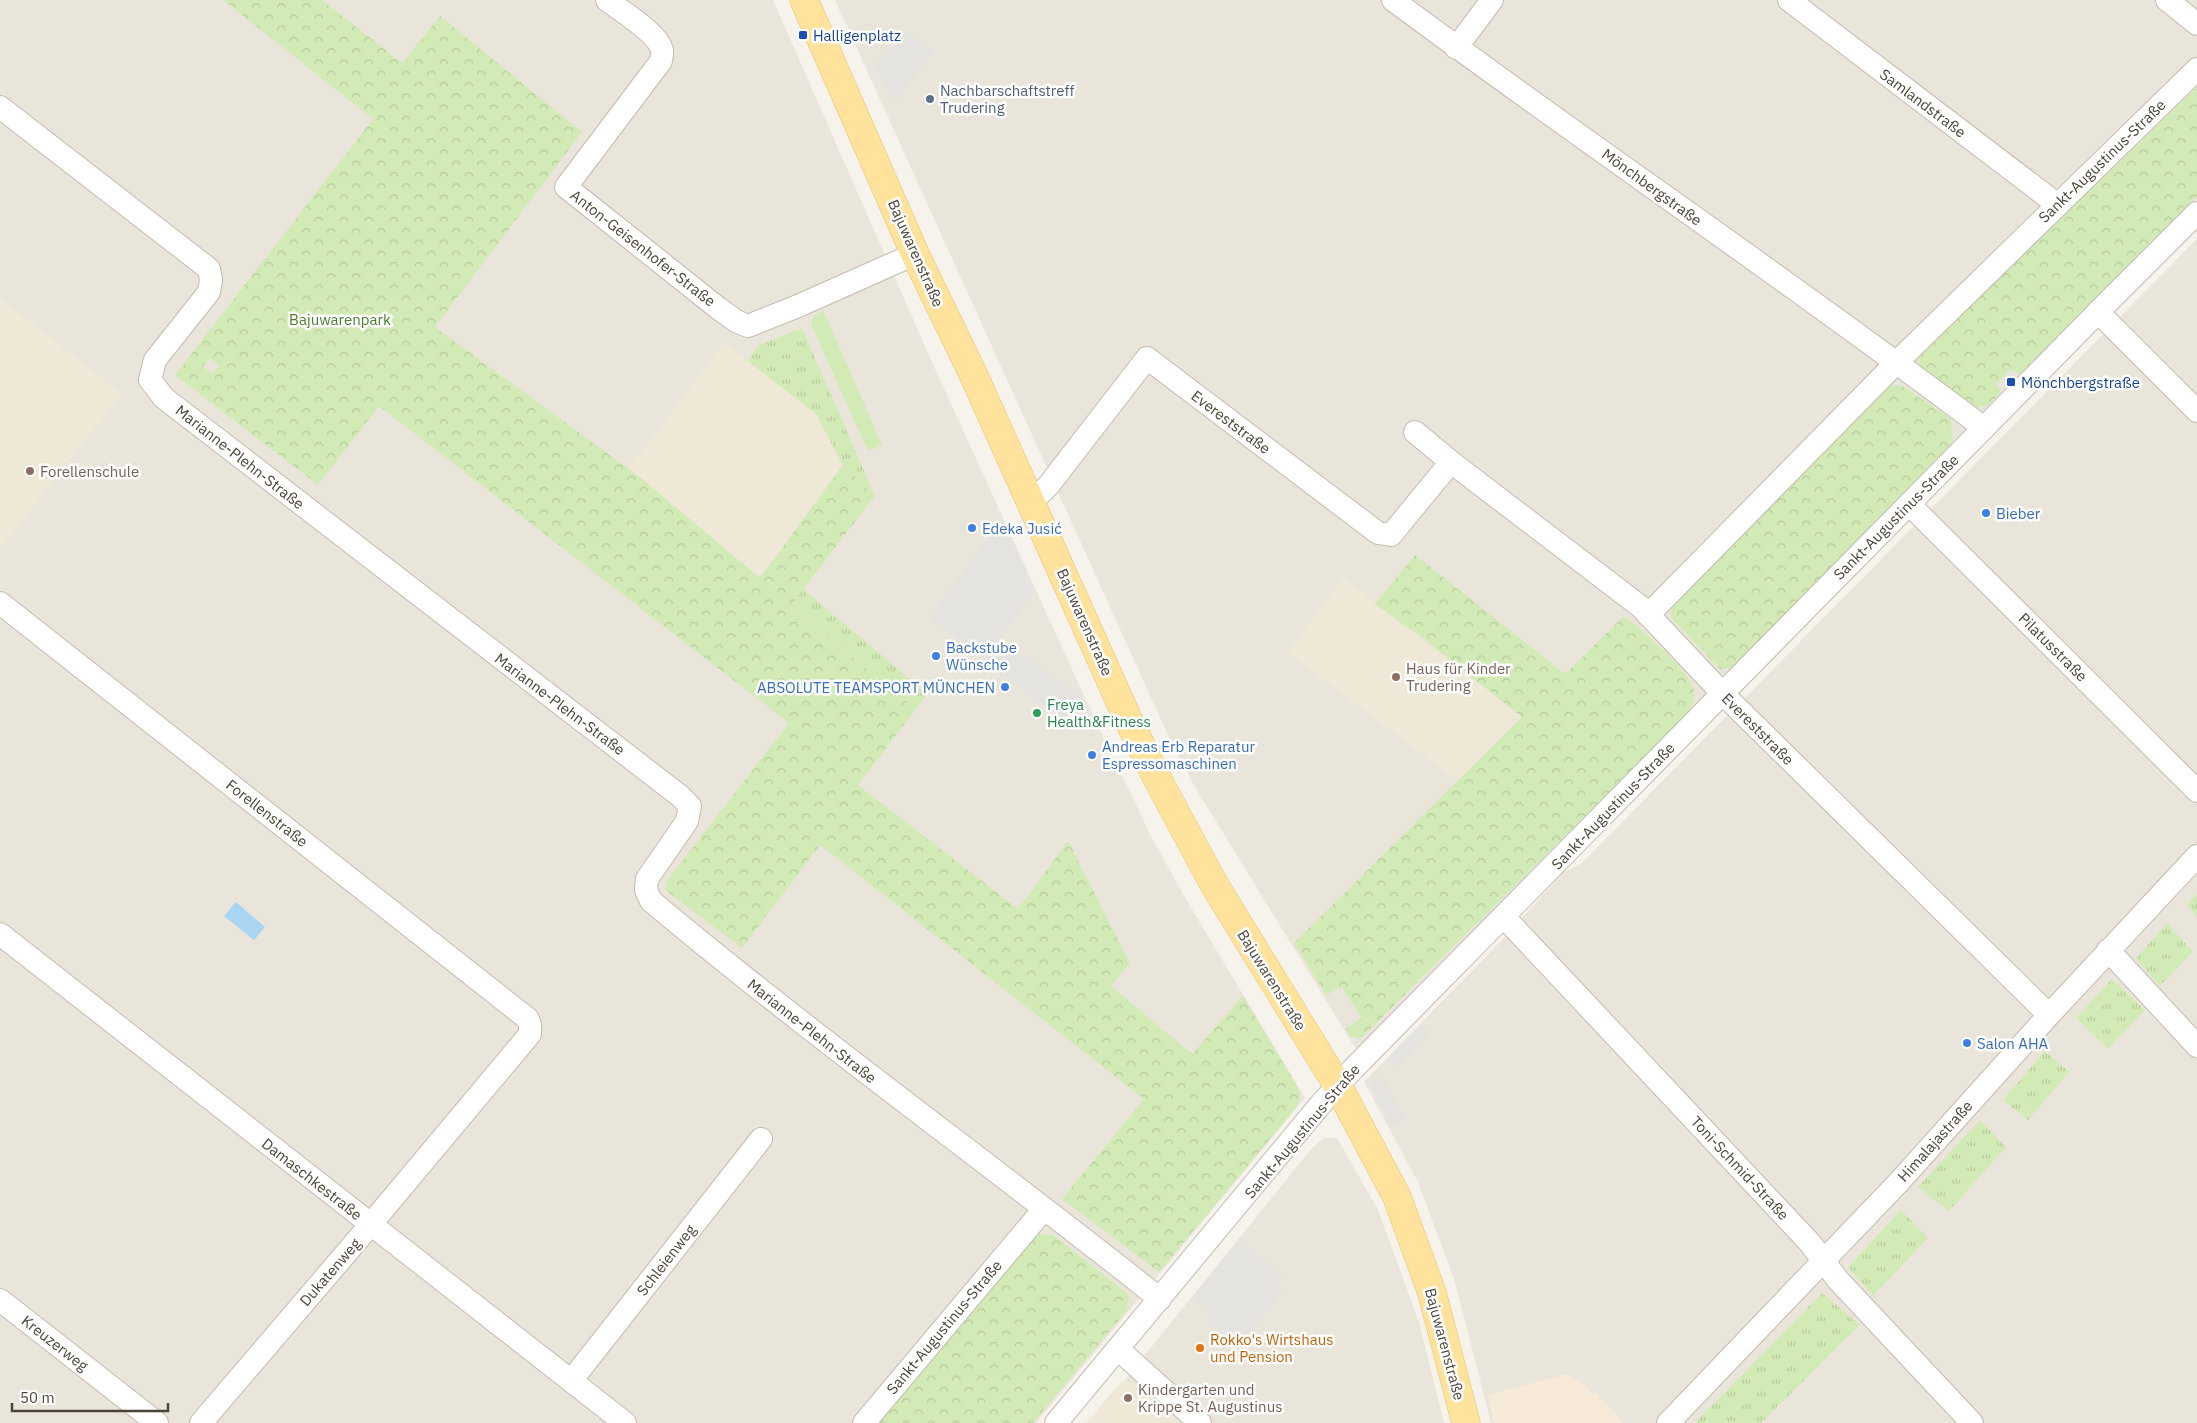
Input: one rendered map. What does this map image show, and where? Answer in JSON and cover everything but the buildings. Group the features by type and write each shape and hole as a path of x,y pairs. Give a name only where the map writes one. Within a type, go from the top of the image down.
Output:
{"main road":[{"name":"Bajuwarenstraße","path":"804,0 914,254 974,376 1127,716 1158,780 1215,886 1338,1086 1397,1197 1432,1293 1466,1423"}],"street":[{"name":"Anton-Geisenhofer-Straße","path":"607,0 651,34 658,42 662,51 661,62 566,188 718,308 736,321 748,326 798,306 914,254"},
{"name":"Mönchbergstraße","path":"1393,0 1456,48 1897,362 1984,428"},
{"path":"1456,48 1492,0"},
{"name":"Samlandstraße","path":"1789,0 2058,205"},
{"path":"2167,0 2197,24"},
{"name":"Sankt-Augustinus-Straße","path":"1648,615 1897,362 2197,69"},
{"name":"Marianne-Plehn-Straße","path":"0,107 209,269 211,280 209,292 155,360 150,380 164,398 680,796 690,806 687,821 647,879 646,890 651,901 731,968 1160,1299"},
{"name":"Sankt-Augustinus-Straße","path":"1056,1423 1320,1105 1908,504 2197,213"},
{"path":"2098,312 2197,411"},
{"name":"Evereststraße","path":"1031,502 1048,486 1147,358 1378,533 1390,535 1451,462"},
{"name":"Evereststraße","path":"1415,432 1648,615 1723,694 2049,1015"},
{"name":"Pilatusstraße","path":"1908,504 2197,791"},
{"name":"Forellenstraße","path":"0,603 528,1019 530,1025"},
{"name":"Himalajastraße","path":"1668,1423 1824,1262 2108,950 2197,856"},
{"name":"Toni-Schmid-Straße","path":"1504,916 1810,1243 1838,1280 1972,1423"},
{"name":"Damaschkestraße","path":"0,934 625,1423"},
{"path":"2108,950 2197,1046"},
{"name":"Dukatenweg","path":"201,1423 530,1034 530,1025"},
{"name":"Schleienweg","path":"571,1381 761,1139"},
{"name":"Sankt-Augustinus-Straße","path":"864,1423 1044,1209"},
{"name":"Kreuzerweg","path":"0,1300 157,1423"},
{"path":"1118,1349 1200,1423"}],"shaded area":[{"path":"0,0 773,0 931,360 1097,724 1152,838 1187,901 1305,1098 1036,1423 0,1423"},
{"path":"835,0 2197,0 2197,199 1732,673 1357,1051 1195,787 1173,746"},
{"path":"903,30 933,51 895,101 875,66 884,57"},
{"path":"2197,239 2197,1423 1623,1423 1596,1393 1593,1395 1580,1381 1488,1395 1494,1423 1491,1423 1455,1282 1418,1182 1364,1082 1498,944 1563,873 1582,863"},
{"name":"Forellenschule","path":"0,298 122,394 0,549"},
{"path":"725,343 816,414 843,465 760,578 628,469"},
{"path":"1002,518 1035,591 1000,638 1083,698 1066,723 930,618"},
{"name":"Haus für Kinder Trudering","path":"1344,578 1522,717 1458,781 1287,652"},
{"path":"1421,1024 1430,1032 1395,1069 1386,1060"},
{"path":"1382,1076 1404,1119 1391,1126 1369,1083"},
{"path":"1324,1138 1337,1138 1378,1210 1419,1322 1444,1423 1090,1423 1312,1148"},
{"path":"1240,1241 1283,1277 1277,1285 1284,1291 1238,1347 1206,1319 1211,1312 1193,1297"},
{"path":"1567,1374 1580,1381 1593,1395 1596,1393 1623,1423 1494,1423 1488,1395"},
{"name":"Kindergarten und Krippe St. Augustinus","path":"1125,1381 1134,1384 1178,1423 1086,1423 1120,1383"}],"green space":[{"name":"Bajuwarenpark","path":"223,0 322,0 402,63 440,16 582,132 435,327 641,478 760,578 843,465 875,496 790,606 916,709 858,785 1018,909 1068,841 1130,963 1111,986 1192,1054 1243,996 1297,1086 1300,1097 1296,1108 1159,1272 1062,1199 1144,1099 820,845 742,948 665,890 666,882 789,723 379,406 318,485 175,375 373,119","holes":["210,358 219,365 213,374 203,367"]},
{"path":"2197,87 2197,196 2022,374 2010,370 1996,384 2001,392 1987,406 1976,407 1921,369 1918,357"},
{"path":"823,310 882,445 868,451 811,324 814,316"},
{"path":"802,328 875,496 843,465 816,414 748,361 759,345"},
{"path":"1901,385 1951,419 1953,446 1735,667 1720,669 1671,618 1671,606 1886,386"},
{"path":"1415,555 1565,674 1624,616 1675,662 1691,682 1694,696 1689,713 1360,1039 1350,1036 1346,1028 1362,1018 1341,987 1326,995 1294,943 1522,717 1425,640 1375,604"},
{"path":"803,589 927,694 916,709 790,606"},
{"path":"2197,894 2197,917 2187,905"},
{"path":"2167,923 2193,952 2160,986 2136,958"},
{"path":"2112,979 2145,1010 2108,1049 2076,1018"},
{"path":"2045,1051 2069,1072 2028,1120 2003,1100"},
{"path":"1980,1120 2006,1147 1949,1211 1918,1187"},
{"path":"1901,1210 1928,1238 1873,1296 1848,1267"},
{"path":"1035,1234 1053,1235 1129,1295 1127,1310 1033,1423 876,1423"},
{"path":"1822,1293 1860,1325 1761,1423 1695,1423"}],"water":[{"path":"236,902 265,927 254,940 224,916"}],"place":[{"name":"Halligenplatz","path":"803,35"},
{"name":"Nachbarschaftstreff Trudering","path":"930,99"},
{"name":"Mönchbergstraße","path":"2011,382"},
{"name":"Forellenschule","path":"30,471"},
{"name":"Bieber","path":"1986,513"},
{"name":"Edeka Jusić","path":"972,528"},
{"name":"Backstube Wünsche","path":"936,656"},
{"name":"Haus für Kinder Trudering","path":"1396,677"},
{"name":"ABSOLUTE TEAMSPORT MÜNCHEN","path":"1005,687"},
{"name":"Freya Health&Fitness","path":"1037,713"},
{"name":"Andreas Erb Reparatur Espressomaschinen","path":"1092,755"},
{"name":"Salon AHA","path":"1967,1043"},
{"name":"Rokko's Wirtshaus und Pension","path":"1200,1348"},
{"name":"Kindergarten und Krippe St. Augustinus","path":"1128,1398"}]}
